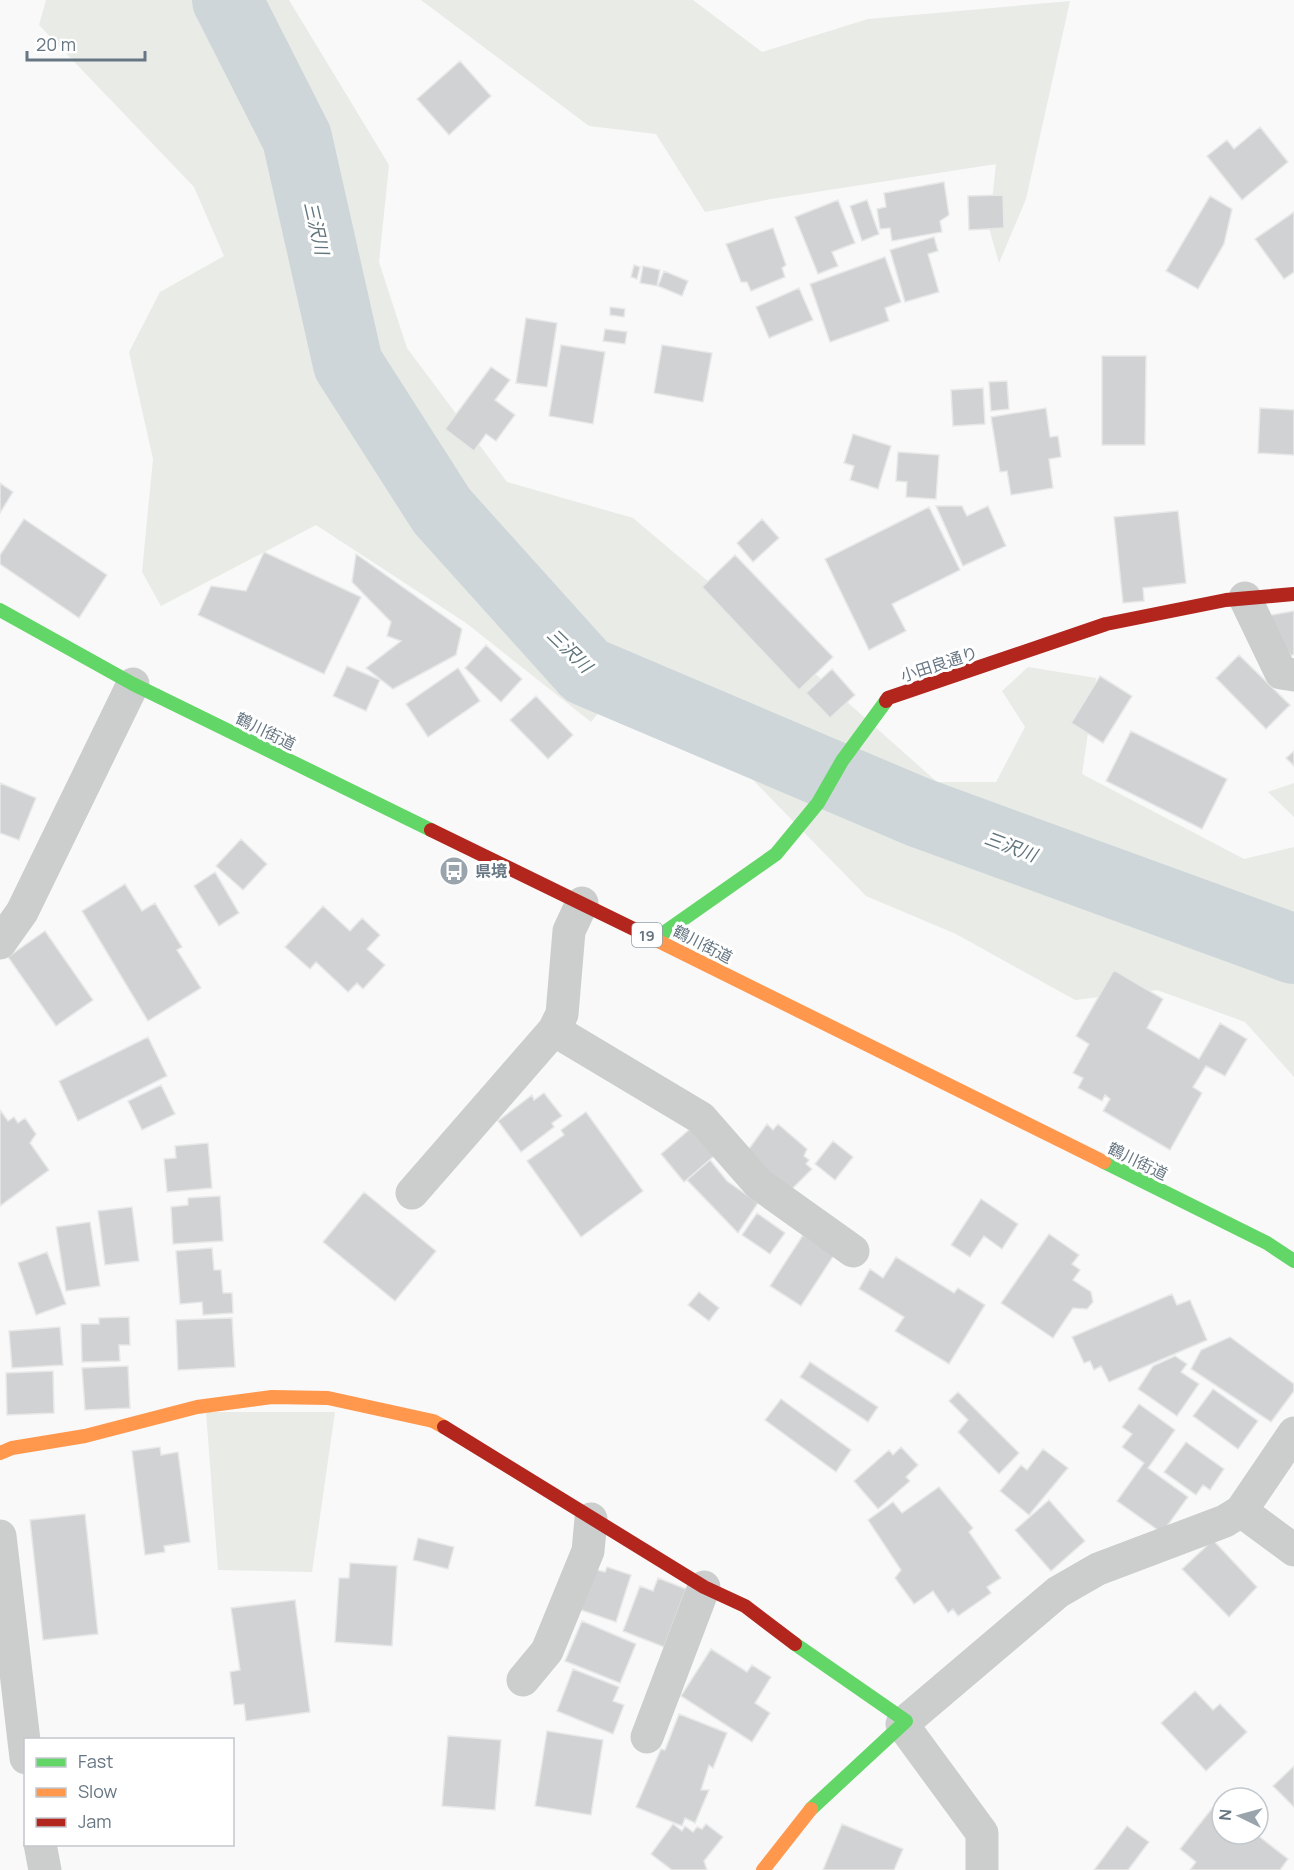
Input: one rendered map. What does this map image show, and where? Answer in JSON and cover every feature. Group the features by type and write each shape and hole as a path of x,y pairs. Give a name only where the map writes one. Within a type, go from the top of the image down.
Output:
{"street":[{"name":"小田良通り","path":"655,939 776,854 818,803 842,761 888,698 1106,624 1170,609 1245,598 1294,594"},
{"path":"1245,598 1281,673 1294,675"},
{"name":"鶴川街道","path":"0,610 133,684 582,903 1267,1243 1294,1261"},
{"path":"0,943 22,912 133,684"},
{"path":"412,1193 554,1030 562,1014 569,931 582,903"},
{"path":"554,1030 701,1118 759,1184 853,1251"},
{"path":"0,1453 12,1448 85,1436 197,1407 272,1397 328,1398 433,1421 506,1463 591,1519 704,1587 746,1606 809,1655 904,1722 982,1833 982,1870"},
{"path":"764,1870 815,1804 904,1722 1068,1585 1098,1569 1225,1521 1241,1511 1294,1433"},
{"path":"1241,1511 1294,1550"},
{"path":"522,1680 547,1651 588,1551 591,1519"},
{"path":"0,1536 24,1741"},
{"path":"646,1737 704,1587"},
{"path":"40,1846 45,1870"}],"shaded area":[{"path":"46,0 289,0 389,165 379,262 407,348 507,482 633,518 774,637 937,782 996,782 1025,727 1002,691 1028,667 1096,678 1082,774 1244,859 1294,847 1294,1077 1245,1022 1157,990 1075,1000 956,934 866,896 639,663 591,722 466,623 316,525 161,606 142,572 153,459 129,352 160,292 224,256 194,187 39,25"},
{"path":"421,0 693,0 762,52 868,19 1070,1 1026,199 999,263 989,228 996,164 771,199 705,212 656,134 589,126"},
{"path":"1294,783 1294,817 1268,792"},
{"path":"206,1412 335,1412 312,1572 218,1570"}],"building":[{"path":"460,61 491,96 449,135 417,99"},
{"path":"1260,127 1288,162 1242,200 1207,156 1227,140 1234,149"},
{"path":"944,182 949,215 940,221 942,232 892,241 890,228 880,229 877,209 886,207 884,193"},
{"path":"1003,195 1004,228 969,230 968,196"},
{"path":"1210,196 1232,209 1224,244 1198,289 1166,271"},
{"path":"838,200 855,243 832,252 838,266 818,274 795,217"},
{"path":"867,200 879,234 862,241 850,206"},
{"path":"1294,212 1294,272 1284,279 1255,239"},
{"path":"773,228 786,265 782,268 785,277 751,291 747,282 741,282 726,244"},
{"path":"934,237 938,251 928,254 939,292 905,302 890,250"},
{"path":"885,257 901,302 885,308 889,321 830,342 810,284"},
{"path":"634,265 640,267 637,279 631,277"},
{"path":"643,266 660,270 657,286 640,283"},
{"path":"664,271 688,281 682,296 658,286"},
{"path":"799,288 813,320 769,338 756,307"},
{"path":"610,307 625,309 624,317 610,315"},
{"path":"526,318 557,323 547,387 516,383"},
{"path":"605,329 627,332 625,344 603,341"},
{"path":"561,345 605,352 593,424 549,416"},
{"path":"662,345 712,353 703,402 654,393"},
{"path":"1102,356 1146,356 1145,445 1102,445"},
{"path":"491,367 510,380 495,400 515,415 496,441 486,434 474,451 445,429"},
{"path":"1007,381 1009,409 991,411 989,382"},
{"path":"983,388 985,424 953,426 951,390"},
{"path":"1046,408 1050,437 1058,436 1061,457 1049,459 1053,488 1011,495 1007,471 1000,472 991,417"},
{"path":"1260,408 1294,410 1294,455 1258,453"},
{"path":"853,434 891,446 878,489 850,480 854,466 844,463"},
{"path":"898,452 939,455 936,499 906,497 907,482 896,481"},
{"path":"0,483 13,492 0,513"},
{"path":"936,506 962,506 967,516 988,506 1006,546 963,566"},
{"path":"929,507 960,570 892,604 906,631 869,650 825,559"},
{"path":"1178,511 1186,583 1143,588 1144,601 1123,603 1114,517"},
{"path":"24,519 107,575 79,618 0,564 0,555"},
{"path":"762,519 779,538 753,562 737,543"},
{"path":"264,552 361,597 324,674 198,615 211,586 246,591"},
{"path":"356,554 462,629 456,655 393,689 366,668 401,641 387,636 391,622 352,582"},
{"path":"735,555 833,657 799,690 702,587"},
{"path":"1294,611 1294,654 1291,656 1266,616"},
{"path":"486,645 522,679 501,702 465,668"},
{"path":"1239,655 1290,705 1266,729 1216,678"},
{"path":"347,666 380,680 366,711 333,696"},
{"path":"458,668 480,701 428,737 406,704"},
{"path":"832,669 855,695 830,718 806,693"},
{"path":"1100,676 1132,696 1103,743 1071,723"},
{"path":"536,696 573,735 548,759 510,720"},
{"path":"1131,731 1227,779 1202,829 1106,781"},
{"path":"1294,751 1294,766 1286,758"},
{"path":"0,783 36,798 19,840 0,833"},
{"path":"241,839 267,864 243,890 216,866"},
{"path":"215,872 239,913 219,926 194,886"},
{"path":"125,884 142,911 155,903 182,947 177,950 201,988 148,1021 82,911"},
{"path":"323,906 350,931 362,918 380,935 367,949 385,965 363,989 357,983 348,992 316,962 310,969 285,947"},
{"path":"45,931 93,1000 56,1026 8,957"},
{"path":"1114,970 1163,999 1147,1028 1199,1059 1220,1023 1247,1039 1225,1076 1206,1066 1193,1087 1202,1093 1170,1150 1103,1111 1110,1099 1105,1095 1102,1101 1078,1088 1083,1078 1073,1073 1089,1044 1076,1036"},
{"path":"148,1037 167,1076 78,1121 59,1081"},
{"path":"161,1085 175,1114 142,1130 128,1101"},
{"path":"544,1093 562,1116 552,1123 554,1127 521,1152 498,1121 532,1095 534,1100"},
{"path":"0,1110 8,1121 14,1117 18,1123 25,1118 36,1134 30,1143 49,1170 0,1206"},
{"path":"586,1112 643,1191 581,1237 527,1161 564,1135 561,1130"},
{"path":"767,1124 773,1130 778,1124 807,1149 804,1156 809,1160 806,1164 812,1169 790,1191 746,1153"},
{"path":"690,1129 714,1156 684,1182 661,1154"},
{"path":"833,1141 853,1157 835,1180 815,1164"},
{"path":"208,1143 212,1188 167,1192 164,1159 176,1158 175,1146"},
{"path":"710,1160 727,1181 758,1203 738,1233 687,1180"},
{"path":"364,1192 436,1251 395,1301 323,1242"},
{"path":"220,1196 223,1241 173,1244 171,1207 188,1205 188,1198"},
{"path":"981,1199 1018,1224 1002,1249 984,1236 970,1257 951,1245"},
{"path":"132,1207 139,1261 105,1265 98,1211"},
{"path":"757,1213 785,1233 770,1254 742,1235"},
{"path":"90,1222 100,1286 66,1291 56,1227"},
{"path":"1049,1234 1079,1255 1072,1264 1080,1270 1073,1280 1091,1292 1093,1302 1087,1309 1073,1308 1053,1338 1001,1303"},
{"path":"803,1235 834,1255 801,1306 770,1286"},
{"path":"212,1248 214,1270 221,1270 223,1293 232,1293 233,1313 203,1315 202,1302 180,1304 176,1251"},
{"path":"47,1252 66,1304 36,1315 18,1263"},
{"path":"896,1257 954,1293 958,1288 985,1305 949,1364 895,1331 904,1317 859,1289 870,1269 883,1278"},
{"path":"699,1292 719,1308 709,1321 688,1305"},
{"path":"1172,1294 1177,1305 1190,1300 1207,1340 1109,1382 1101,1366 1094,1370 1090,1361 1084,1363 1072,1337"},
{"path":"129,1317 130,1345 119,1345 120,1361 82,1362 81,1324 99,1324 99,1318"},
{"path":"232,1318 235,1367 178,1370 176,1320"},
{"path":"60,1327 63,1365 12,1368 9,1331"},
{"path":"1230,1337 1294,1384 1294,1391 1271,1422 1191,1369 1201,1350"},
{"path":"1175,1356 1187,1364 1181,1372 1199,1384 1177,1416 1138,1389 1153,1366"},
{"path":"810,1362 878,1407 868,1422 800,1377"},
{"path":"128,1366 130,1408 85,1410 82,1368"},
{"path":"53,1371 54,1413 7,1415 6,1373"},
{"path":"1213,1389 1258,1421 1238,1449 1193,1416"},
{"path":"958,1392 1019,1453 999,1474 958,1432 968,1420 949,1401"},
{"path":"781,1399 851,1450 836,1472 765,1420"},
{"path":"1139,1404 1175,1430 1148,1468 1188,1497 1162,1533 1117,1501 1144,1463 1122,1447 1132,1434 1122,1427"},
{"path":"1186,1442 1224,1469 1210,1490 1203,1485 1196,1495 1164,1472"},
{"path":"160,1447 161,1455 178,1452 190,1542 164,1546 165,1552 145,1555 132,1451"},
{"path":"901,1447 918,1465 906,1477 910,1481 878,1509 854,1481 889,1450 893,1455"},
{"path":"1043,1449 1068,1468 1029,1515 1000,1491 1021,1465 1027,1470"},
{"path":"939,1487 973,1528 969,1532 1001,1578 987,1587 991,1593 958,1616 953,1609 948,1613 933,1591 914,1604 895,1578 901,1570 868,1520 893,1502 902,1513"},
{"path":"1049,1500 1085,1541 1051,1571 1015,1530"},
{"path":"85,1514 98,1634 43,1640 30,1520"},
{"path":"418,1538 454,1547 448,1569 413,1560"},
{"path":"1213,1540 1257,1587 1229,1617 1182,1569"},
{"path":"350,1563 397,1566 392,1646 335,1642 339,1578 349,1578"},
{"path":"607,1567 631,1575 616,1622 581,1610 594,1569 605,1572"},
{"path":"658,1578 686,1589 664,1647 623,1631 640,1586 653,1591"},
{"path":"295,1600 310,1712 246,1721 244,1704 234,1705 230,1672 240,1670 231,1608"},
{"path":"582,1621 636,1644 620,1683 565,1661"},
{"path":"711,1649 747,1672 752,1665 771,1677 755,1703 770,1713 752,1742 681,1696"},
{"path":"573,1669 619,1687 613,1701 624,1705 613,1734 557,1711"},
{"path":"1195,1691 1213,1710 1220,1704 1247,1732 1206,1771 1161,1723"},
{"path":"679,1714 727,1733 713,1768 709,1765 701,1790 709,1790 695,1823 685,1818 682,1826 636,1807 661,1749 665,1750"},
{"path":"547,1731 603,1740 591,1815 535,1806"},
{"path":"448,1736 501,1740 495,1810 442,1806"},
{"path":"1294,1766 1294,1807 1273,1786"},
{"path":"1210,1811 1210,1846 1270,1845 1288,1859 1280,1870 1190,1870 1196,1862 1180,1849"},
{"path":"673,1824 682,1831 685,1826 693,1832 697,1827 702,1829 706,1824 723,1837 704,1861 707,1870 672,1870 651,1854"},
{"path":"842,1824 903,1849 894,1870 823,1870"},
{"path":"1127,1826 1149,1842 1128,1870 1094,1870"}],"waterway":[{"name":"三沢川","path":"227,0 297,138 348,364 442,511 586,671 918,812 1294,949"}],"traffic: fast":[{"path":"0,610 133,684 431,830"},
{"path":"655,939 776,854 818,803 842,761 886,701"},
{"path":"1104,1162 1267,1243 1294,1261"},
{"path":"795,1644 906,1721 811,1809"}],"traffic: slow":[{"path":"644,934 1104,1162"},
{"path":"0,1453 12,1448 85,1436 197,1407 272,1397 328,1398 433,1421 444,1427"},
{"path":"763,1870 811,1809"}],"traffic: jam":[{"path":"886,701 888,698 1106,624 1226,600 1294,594"},
{"path":"431,830 644,934"},
{"path":"444,1427 704,1587 745,1606 795,1644"}],"place":[{"name":"県境","path":"454,871"}]}
